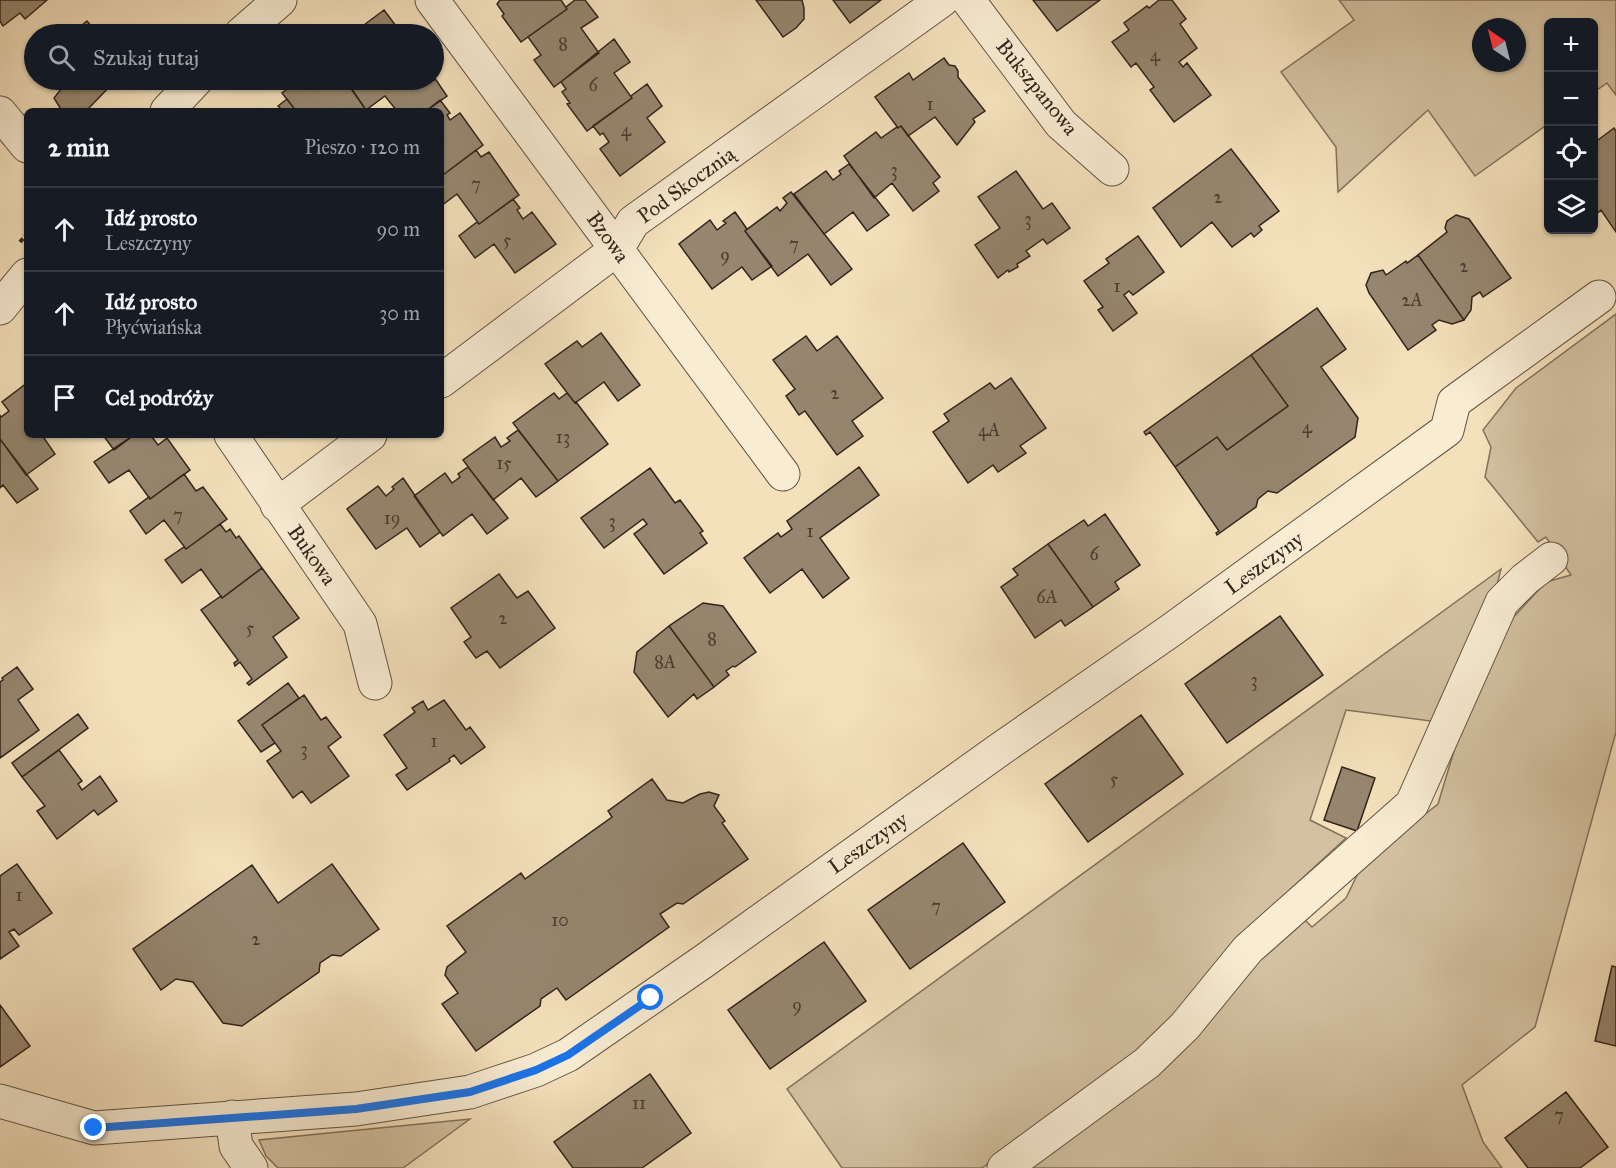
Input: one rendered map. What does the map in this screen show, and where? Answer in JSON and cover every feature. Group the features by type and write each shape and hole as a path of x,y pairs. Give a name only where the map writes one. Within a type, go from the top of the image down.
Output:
{"street":[{"path":"253,24 280,0"},
{"name":"Bzowa","path":"432,0 783,474"},
{"name":"Pod Skocznią","path":"444,379 616,249 633,222 942,0"},
{"name":"Bukszpanowa","path":"968,0 1061,124 1112,169"},
{"path":"170,108 187,90"},
{"path":"0,113 24,142"},
{"path":"0,308 24,279"},
{"name":"Leszczyny","path":"0,1101 94,1128 356,1109 470,1092 536,1070 568,1055 1187,619 1447,430 1454,402 1599,297"},
{"name":"Bukowa","path":"233,438 360,624 375,683"},
{"path":"277,505 366,438"},
{"path":"1004,1168 1148,1063 1185,1026 1248,949 1412,804 1502,602 1525,579 1551,559"},
{"path":"231,1118 236,1146 251,1168"}],"shaded area":[{"path":"1339,0 1616,0 1616,95 1607,83 1598,89 1598,18 1544,18 1544,127 1475,176 1428,110 1338,192 1336,147 1281,72 1354,20"},
{"path":"1616,314 1616,732 1535,1027 1462,1085 1483,1142 1502,1168 1020,1168 1228,988 1303,918 1312,927 1346,898 1363,863 1438,804 1469,701 1507,624 1546,582 1571,575 1546,537 1538,542 1485,477 1491,447 1483,430 1516,388"},
{"path":"1501,569 1491,609 1446,723 1346,710 1310,820 1346,838 1233,942 1167,1033 982,1168 842,1168 787,1089"},
{"path":"470,1119 403,1168 278,1168 266,1156 259,1140"}],"building":[{"path":"0,0 47,0 25,19 20,13 3,26 0,21"},
{"path":"500,0 561,0 567,9 521,42 502,16 504,14 497,4"},
{"path":"575,0 585,0 598,17 581,28 599,53 554,87 534,60 541,55 528,37 567,9 566,7"},
{"path":"756,0 802,0 804,19 783,37"},
{"path":"833,0 881,0 850,23"},
{"path":"1033,0 1100,0 1057,31"},
{"path":"1159,0 1172,0 1186,19 1180,24 1197,48 1179,62 1183,67 1187,63 1211,95 1174,122 1150,90 1154,87 1136,63 1131,67 1112,42 1129,30 1124,23"},
{"path":"384,10 394,24 365,24"},
{"path":"614,39 630,62 614,73 632,98 587,131 567,104 570,103 562,92 566,89 561,82"},
{"path":"944,58 949,65 955,66 958,77 985,111 973,119 975,122 957,145 935,117 908,136 901,126 898,128 875,97 909,73 913,80"},
{"path":"647,84 662,106 647,118 665,142 620,176 600,149 609,142 603,133 600,135 593,126 632,98 631,96"},
{"path":"60,90 106,90 89,108 60,108 54,98"},
{"path":"286,90 352,90 365,108 294,108 282,93"},
{"path":"352,90 443,90 447,96 430,108 395,108 385,96 369,108 365,108"},
{"path":"287,99 294,108 280,108 278,106"},
{"path":"440,100 450,113 447,115 450,120 460,113 483,145 444,174 444,108 430,108"},
{"path":"901,126 940,177 933,183 939,191 913,211 892,183 874,198 844,156 876,132 881,138"},
{"path":"1614,128 1616,131 1616,232 1601,210 1598,213 1598,140"},
{"path":"1231,149 1279,211 1259,226 1262,230 1254,237 1251,233 1232,247 1212,222 1181,247 1153,208"},
{"path":"476,150 481,157 489,152 519,195 479,224 457,194 444,204 444,174"},
{"path":"849,164 889,215 867,231 853,212 824,234 794,194 826,171 833,180 841,174 839,171"},
{"path":"1016,171 1043,209 1052,203 1070,228 1047,244 1043,239 1026,251 1030,256 1017,264 1018,267 1009,272 1008,270 998,278 975,245 1000,228 978,197"},
{"path":"791,192 852,269 831,285 808,254 778,276 745,231 777,207 780,211 787,203 783,198"},
{"path":"513,199 520,208 517,210 523,219 532,212 556,244 515,273 494,244 475,258 459,236"},
{"path":"735,212 747,229 745,231 772,266 752,280 742,267 712,289 679,244 710,220 717,230 726,223 723,221"},
{"path":"1456,215 1469,219 1511,278 1483,297 1480,292 1472,297 1471,310 1464,320 1418,255 1447,232 1445,228 1447,221"},
{"path":"1138,236 1164,272 1133,295 1129,291 1124,295 1137,313 1113,331 1098,310 1103,307 1084,281 1109,263 1106,259"},
{"path":"1418,255 1464,320 1452,324 1439,320 1432,325 1436,330 1408,350 1369,293 1366,285 1371,273 1383,270 1386,275"},
{"path":"1317,308 1346,349 1321,367 1358,418 1355,437 1277,493 1268,491 1258,499 1256,507 1217,535 1219,531 1175,467 1217,437 1227,450 1288,406 1251,355"},
{"path":"601,333 640,385 618,401 604,382 575,403 545,364 577,341 582,347"},
{"path":"806,336 817,351 837,336 883,398 852,421 863,436 837,455 805,411 799,415 786,396 795,389 773,360"},
{"path":"1251,355 1288,406 1227,450 1217,437 1175,467 1150,432 1146,435 1144,432"},
{"path":"1011,378 1046,428 1020,446 1026,453 998,472 993,465 968,483 933,432 949,421 944,414 990,383 995,389"},
{"path":"24,385 24,438 44,438 55,454 26,475 0,439 0,415 1,417 9,411 2,402"},
{"path":"554,393 559,399 567,393 608,444 558,481 513,423"},
{"path":"518,430 558,481 536,497 521,478 493,500 463,460 495,437 501,447 510,441 507,438"},
{"path":"105,438 130,438 114,450"},
{"path":"130,438 153,438 158,445 167,438 190,470 150,499 129,470 109,483 94,462"},
{"path":"0,439 38,489 17,503 3,485 0,488"},
{"path":"468,467 508,518 487,534 472,514 443,536 414,496 445,473 452,483 460,477 458,474"},
{"path":"859,467 879,495 820,538 849,578 823,598 802,569 770,593 744,558 778,533 781,537 792,529 787,521"},
{"path":"650,468 675,503 680,500 703,531 700,533 707,543 664,574 634,534 647,524 643,519 604,548 581,518"},
{"path":"184,474 196,491 203,487 227,519 186,549 164,520 146,534 130,511"},
{"path":"403,478 440,532 420,547 407,528 376,549 347,509 378,486 386,496 394,489 392,487"},
{"path":"1105,514 1140,565 1115,582 1119,589 1093,607 1048,544 1084,520 1088,526"},
{"path":"220,524 226,532 230,529 236,538 239,536 262,568 222,598 201,569 182,583 165,560 184,547 186,549"},
{"path":"1048,544 1093,607 1065,626 1061,620 1035,638 1001,587 1018,575 1013,569"},
{"path":"262,568 299,618 273,637 287,657 249,685 247,683 252,679 240,662 235,666 234,663 238,660 201,610 221,596 222,598"},
{"path":"499,574 517,598 528,591 555,628 500,668 487,651 476,658 464,642 471,637 451,608"},
{"path":"703,603 723,606 756,652 726,671 729,675 714,687 669,626"},
{"path":"1280,616 1323,675 1227,743 1185,684"},
{"path":"669,626 714,687 697,699 694,694 668,717 634,672 637,652"},
{"path":"17,667 33,689 18,700 39,730 0,758 0,682"},
{"path":"288,683 299,698 262,725 275,743 261,752 238,721"},
{"path":"304,695 321,720 326,717 341,737 328,747 349,776 311,803 302,791 293,798 267,761 281,751 262,725"},
{"path":"444,700 466,730 470,727 485,747 461,764 454,755 449,759 450,761 407,790 396,775 407,768 384,735 415,712 412,708 423,701 428,710"},
{"path":"78,714 88,728 22,777 12,763"},
{"path":"1141,715 1183,774 1088,842 1045,784"},
{"path":"59,750 82,781 78,784 82,790 100,776 117,801 98,815 94,810 57,839 37,811 45,806 22,777"},
{"path":"1342,767 1375,778 1357,831 1324,820"},
{"path":"652,779 667,800 683,803 709,792 719,795 714,806 725,821 722,823 748,859 683,904 677,903 660,914 669,927 566,1000 557,988 541,999 540,1006 476,1051 442,1004 458,993 445,975 447,967 466,952 447,926 521,873 525,879 612,817 608,811"},
{"path":"963,843 1005,902 910,969 868,910"},
{"path":"17,864 52,913 19,935 14,929 9,932 19,946 0,959 0,876"},
{"path":"332,864 379,929 341,956 332,955 320,963 319,972 242,1026 223,1023 193,982 176,979 161,990 133,949 252,865 278,903"},
{"path":"824,942 866,1001 770,1069 728,1010"},
{"path":"1612,966 1616,967 1616,1046 1595,1041"},
{"path":"0,1005 30,1046 0,1067"},
{"path":"650,1074 691,1133 642,1168 573,1168 554,1142"},
{"path":"1566,1092 1608,1147 1580,1168 1528,1168 1505,1138"}],"route":[{"path":"94,1128 356,1109 470,1092 536,1070 568,1055 651,998"}]}
